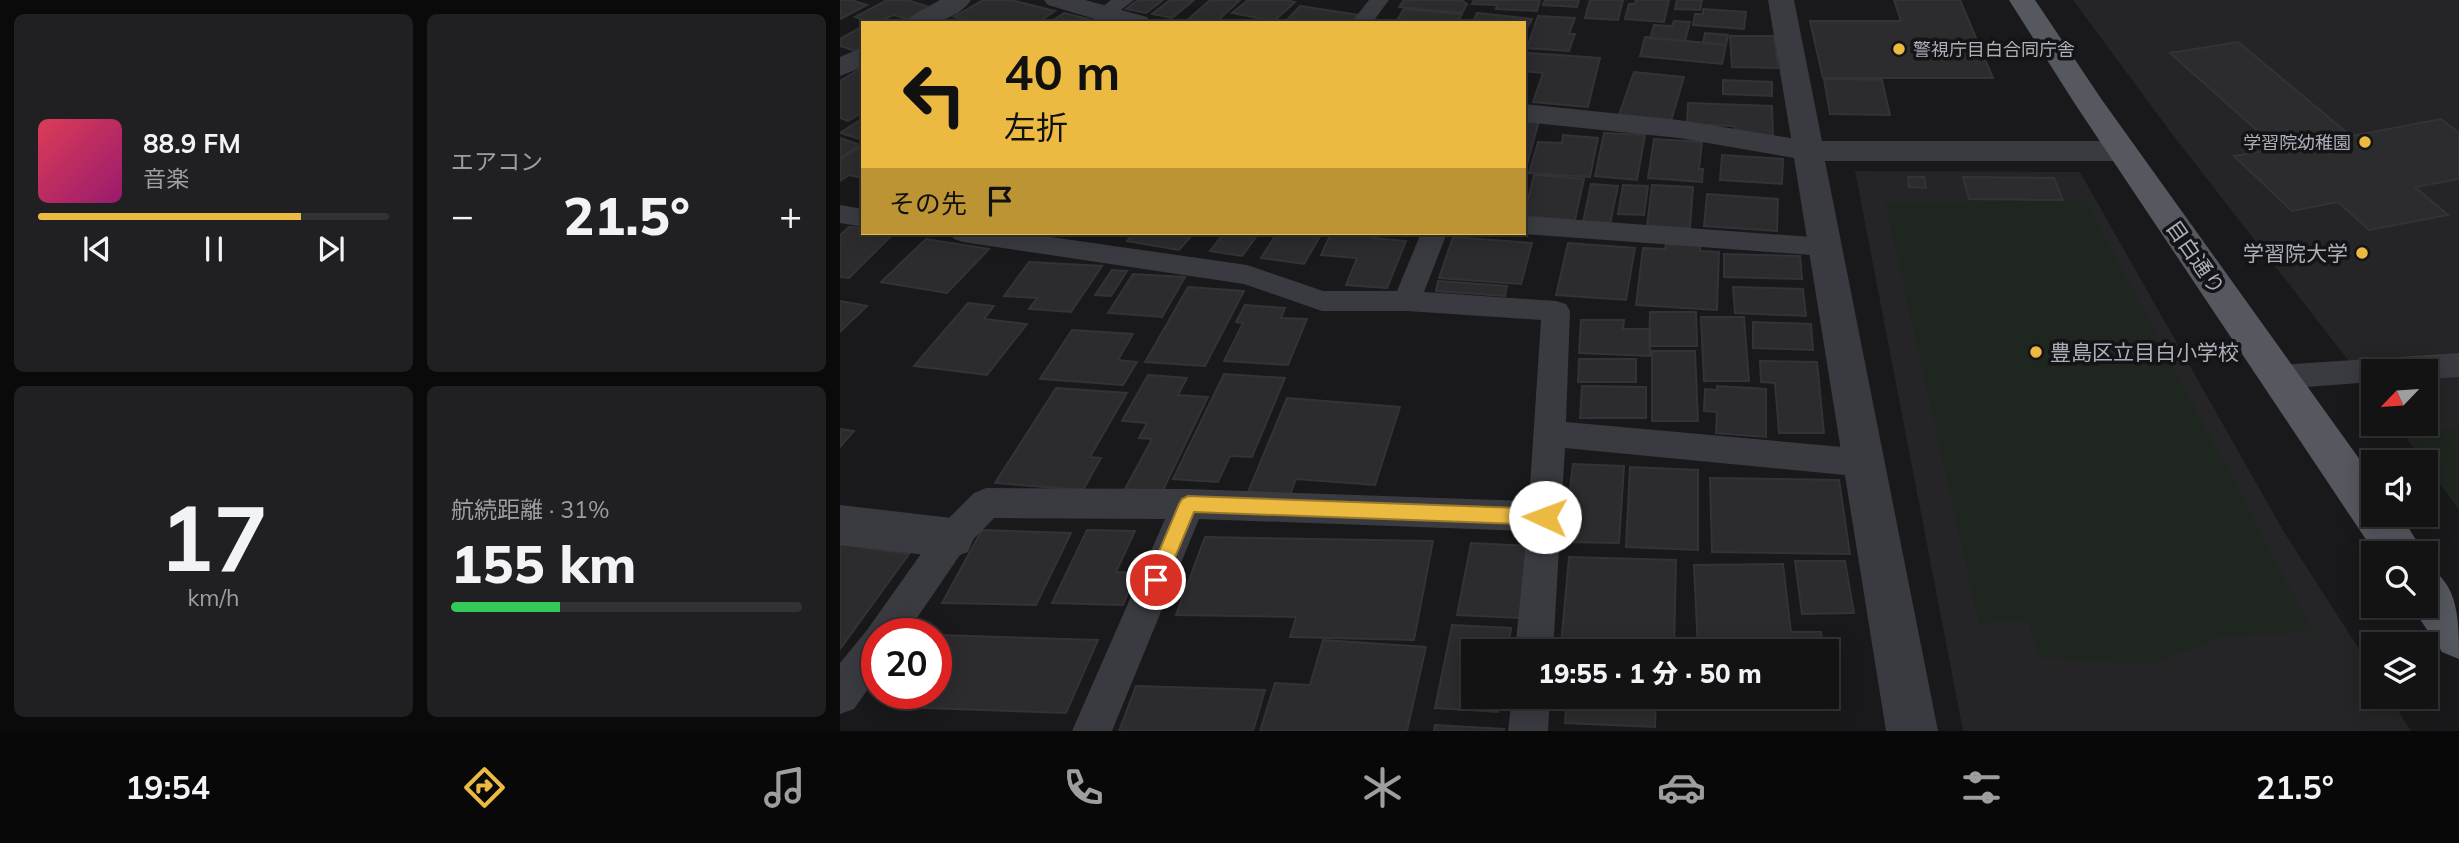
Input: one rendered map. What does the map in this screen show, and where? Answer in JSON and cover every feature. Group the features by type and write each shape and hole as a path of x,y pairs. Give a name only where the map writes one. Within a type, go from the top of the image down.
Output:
{"main road":[{"name":"目白通り","path":"2022,0 2122,151 2361,495"},
{"path":"2438,605 2459,636"}],"street":[{"path":"922,21 958,0"},
{"path":"1057,0 1114,7 1135,21"},
{"path":"1781,0 1912,731"},
{"path":"840,68 861,56"},
{"path":"1526,113 1679,129 1810,151 2122,151"},
{"path":"840,525 952,538"}],"lane":[{"path":"1363,21 1379,0"},
{"path":"840,214 861,218"},
{"path":"1526,225 1826,247"},
{"path":"977,235 1247,275 1322,301 1407,301 1556,312 1545,517 1535,639"},
{"path":"1407,301 1433,235"},
{"path":"2280,377 2459,365"},
{"path":"1549,433 1865,463"},
{"path":"895,618 952,538 986,503 1188,504 1545,517"},
{"path":"1092,731 1188,504"},
{"path":"840,695 861,666"},
{"path":"1528,731 1530,709"}],"shaded area":[{"name":"学習院大学","path":"2073,0 2459,0 2459,502 2438,476 2438,450 2418,450 2407,436 2438,436 2438,359 2361,359 2361,377 2172,134"},
{"name":"豊島区立目白小学校","path":"1855,171 2080,172 2284,532 2361,652 2361,709 2397,709 2411,731 1963,731"},
{"name":"豊島区立目白小学校","path":"2086,200 2313,632 2225,636 2151,665 2039,657 2028,620 1979,623 1885,203"},
{"path":"2456,428 2459,431 2459,510 2438,481 2438,450 2415,450 2405,436 2438,436 2438,429"}],"building":[{"path":"840,0 851,0 867,5 840,19"},
{"path":"887,0 907,0 932,8 910,20 894,15 879,21 855,17"},
{"path":"983,0 1011,0 1055,11 1040,21 969,21 954,17"},
{"path":"1138,0 1163,0 1146,13 1126,9"},
{"path":"1170,0 1194,0 1172,18 1152,14"},
{"path":"1210,0 1240,0 1217,21 1186,21"},
{"path":"1248,0 1295,2 1274,21 1232,13"},
{"path":"1404,0 1461,0 1467,4 1462,13 1399,7"},
{"path":"1474,0 1540,0 1537,11 1496,9 1497,5 1472,4"},
{"path":"1545,0 1579,0 1577,7 1543,5"},
{"path":"1590,0 1623,0 1618,20 1585,18"},
{"path":"1636,0 1669,0 1664,22 1625,19 1629,4 1635,4"},
{"path":"1677,0 1702,0 1700,10 1675,9"},
{"name":"警視庁目白合同庁舎","path":"1894,0 1960,0 1993,78 1823,78 1810,21 1901,21"},
{"path":"1300,6 1359,15 1354,21 1286,21"},
{"path":"1404,9 1462,14 1458,21 1396,21"},
{"path":"1703,9 1746,12 1744,29 1693,25 1695,14 1703,14"},
{"path":"1064,13 1088,19 1085,21 1052,21"},
{"path":"1477,13 1532,19 1526,30 1526,21 1473,21"},
{"path":"1538,16 1575,18 1569,34 1575,34 1569,51 1527,48"},
{"path":"1674,21 1690,22 1685,41 1650,38 1654,25 1672,26"},
{"path":"861,27 861,48 855,51 840,46 840,39"},
{"path":"1705,33 1728,35 1726,45 1703,43"},
{"path":"1730,36 1774,36 1778,68 1732,67"},
{"path":"1645,37 1726,45 1722,64 1640,56"},
{"name":"学習院幼稚園","path":"2238,42 2351,136 2441,119 2459,133 2459,179 2415,187 2448,215 2369,230 2338,202 2292,211 2234,156 2278,149 2170,53"},
{"path":"1528,53 1600,58 1588,107 1533,102 1543,73 1526,71"},
{"path":"861,69 861,113 848,121 840,118 840,81"},
{"path":"1634,72 1684,77 1671,121 1619,115"},
{"path":"1824,79 1882,80 1890,115 1830,114"},
{"path":"1723,80 1772,82 1772,96 1723,94"},
{"path":"1688,103 1772,106 1773,135 1735,133 1734,126 1687,124"},
{"path":"861,119 861,139 840,133"},
{"path":"1526,120 1539,121 1526,168"},
{"path":"1604,133 1645,135 1637,180 1595,176"},
{"path":"1563,135 1598,138 1590,177 1529,173 1538,142 1562,143"},
{"path":"840,138 860,145 840,158"},
{"path":"1654,139 1702,142 1699,169 1703,169 1702,182 1648,178"},
{"path":"861,147 861,178 849,175 840,181 840,160"},
{"path":"1722,155 1783,159 1782,184 1720,180"},
{"path":"1534,175 1584,179 1575,220 1526,216"},
{"path":"1908,177 1924,177 1926,188 1909,187"},
{"path":"1963,177 2054,178 2063,200 1969,199"},
{"path":"1591,184 1618,186 1610,224 1583,222"},
{"path":"1623,185 1648,186 1644,215 1618,214"},
{"path":"1652,185 1693,187 1690,228 1647,226"},
{"path":"1707,194 1778,199 1777,231 1704,226"},
{"path":"849,227 861,228 861,235 892,235 849,278 840,277 840,235"},
{"path":"1132,235 1192,235 1179,250 1127,241"},
{"path":"1222,235 1258,235 1242,256 1210,251"},
{"path":"1276,235 1321,235 1304,264 1261,258"},
{"path":"1330,235 1376,235 1374,238 1406,241 1387,288 1346,285 1357,258 1321,255"},
{"path":"1453,237 1532,243 1521,284 1439,278"},
{"path":"926,239 989,249 947,293 881,282"},
{"path":"1568,243 1635,248 1626,300 1556,295"},
{"path":"1666,244 1700,246 1700,251 1719,252 1717,310 1636,305 1643,248 1665,249"},
{"path":"1724,254 1800,256 1802,279 1724,277"},
{"path":"1029,262 1102,266 1071,312 1029,309 1037,298 1004,296"},
{"path":"1112,270 1127,271 1111,296 1095,295"},
{"path":"1133,274 1185,277 1162,317 1108,313"},
{"path":"1438,281 1507,286 1505,296 1436,291"},
{"path":"1188,287 1244,291 1205,366 1145,362"},
{"path":"1733,287 1803,289 1806,316 1735,313"},
{"path":"840,301 867,306 840,332"},
{"path":"968,303 994,306 984,319 1027,324 987,375 914,366"},
{"path":"1245,305 1285,308 1281,318 1307,319 1288,365 1224,361 1243,323 1236,322"},
{"path":"1650,312 1696,312 1697,346 1649,346"},
{"path":"1701,317 1744,317 1749,381 1704,381"},
{"path":"1581,320 1624,320 1623,329 1650,329 1650,356 1579,353"},
{"path":"1753,322 1811,324 1813,350 1753,348"},
{"path":"1072,330 1133,334 1118,360 1137,362 1123,385 1040,379"},
{"path":"1652,351 1695,351 1698,421 1652,421"},
{"path":"1579,359 1636,359 1636,382 1578,382"},
{"path":"1760,361 1817,362 1824,433 1779,433 1775,383 1761,382"},
{"path":"1224,374 1285,378 1252,457 1230,456 1218,482 1173,479"},
{"path":"1148,375 1187,378 1178,395 1208,397 1162,492 1125,489 1152,439 1139,438 1147,423 1122,421"},
{"path":"1582,386 1646,387 1646,418 1580,418"},
{"path":"1717,386 1766,389 1766,437 1716,433 1717,412 1704,411 1705,389 1717,390"},
{"path":"1056,388 1127,393 1090,457 1101,458 1083,490 995,483"},
{"path":"1287,398 1400,407 1375,485 1296,479 1290,495 1248,492"},
{"path":"840,429 854,431 840,447"},
{"path":"1573,464 1624,466 1619,543 1564,542"},
{"path":"1630,467 1698,470 1698,550 1626,547"},
{"path":"1710,478 1839,480 1850,554 1712,552"},
{"path":"982,530 1071,533 1036,605 942,603"},
{"path":"1087,530 1135,531 1116,572 1136,573 1123,605 1052,603"},
{"path":"1205,537 1433,541 1414,640 1290,637 1296,617 1176,615"},
{"path":"1471,543 1530,546 1520,618 1457,615"},
{"path":"840,544 909,554 861,618 840,649"},
{"path":"1569,557 1676,560 1674,639 1562,639"},
{"path":"1795,561 1845,561 1854,613 1802,614"},
{"path":"1783,564 1791,632 1821,632 1822,639 1697,639 1694,565"},
{"path":"1452,625 1511,628 1510,639 1461,639 1461,709 1499,709 1498,712 1435,708"},
{"path":"952,635 1098,640 1066,713 952,709"},
{"path":"1323,640 1426,647 1407,731 1260,731 1275,683 1310,685"},
{"path":"1136,686 1265,690 1253,731 1119,731"},
{"path":"1566,709 1656,709 1655,727 1565,723"},
{"path":"1435,725 1504,729 1504,731 1434,731"}],"place":[{"name":"警視庁目白合同庁舎","path":"1899,49"},
{"name":"学習院幼稚園","path":"2365,142"},
{"name":"学習院大学","path":"2362,253"},
{"name":"豊島区立目白小学校","path":"2036,352"}],"route":[{"path":"1156,580 1188,504 1545,517"}]}
